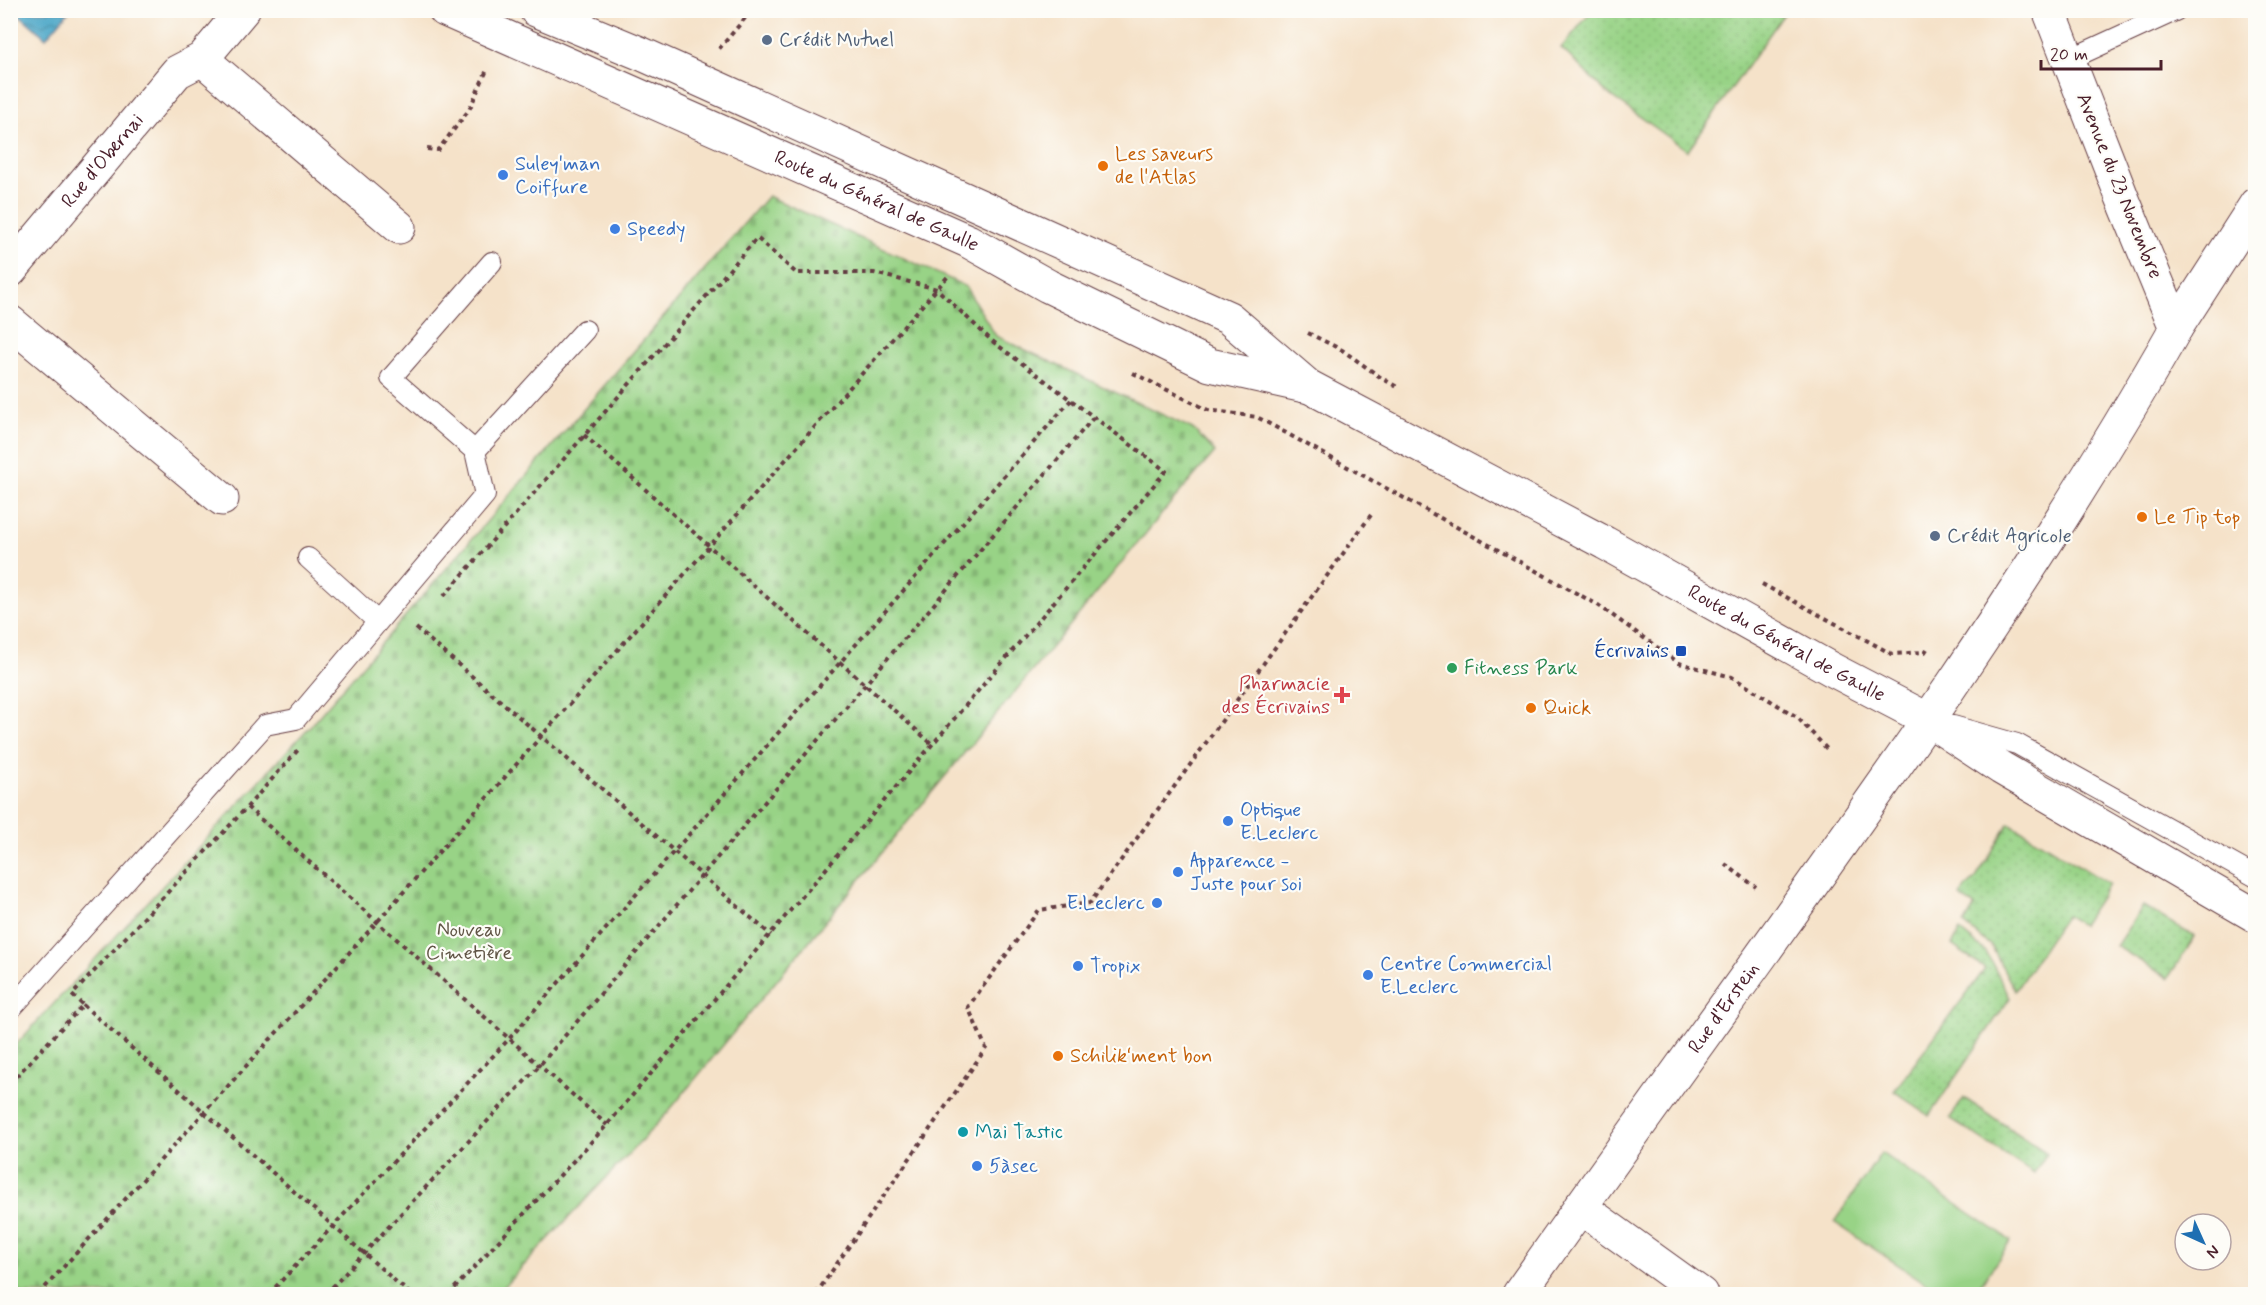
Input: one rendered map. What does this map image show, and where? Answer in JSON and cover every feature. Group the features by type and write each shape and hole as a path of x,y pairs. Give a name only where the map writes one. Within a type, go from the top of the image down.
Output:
{"main road":[{"name":"Rue d'Obernai","path":"10,271 177,72 202,59 243,10"},
{"name":"Route du Général de Gaulle","path":"445,10 968,241 1048,286 1210,365 1308,386"},
{"name":"Route du Général de Gaulle","path":"536,10 642,54 1229,318 1308,386 1605,543 1831,669 1927,719 2001,768 2256,916"},
{"name":"Avenue du 23 Novembre","path":"2049,10 2176,328"},
{"path":"202,59 399,226"},
{"name":"Rue d'Erstein","path":"1519,1294 1886,781 1985,636 2131,407 2176,328 2256,204"},
{"path":"10,322 222,499"},
{"path":"1580,1207 1701,1294"}],"lane":[{"path":"2068,60 2177,10"},
{"path":"10,1010 265,725 296,719 486,495 475,451 391,378 492,262"},
{"path":"475,451 585,330"},
{"path":"308,558 377,621"},
{"path":"1927,719 2017,744 2256,878"}],"path":[{"path":"715,54 752,10"},
{"path":"427,149 438,150 452,135 470,110 490,62"},
{"path":"449,1294 607,1125 1166,471 992,340 937,289 874,273 796,273 757,238"},
{"path":"39,1294 377,922 952,272"},
{"path":"269,1294 509,1039 1071,400"},
{"path":"326,1294 539,1066 1094,417"},
{"path":"584,435 932,744"},
{"path":"816,1294 986,1048 968,1007 1039,910 1090,903 1371,515"},
{"path":"416,628 771,935"},
{"path":"248,807 607,1125"},
{"path":"1725,864 1756,887"},
{"path":"83,1005 410,1294"}],"green space":[{"path":"1592,11 1786,11 1688,151 1608,94 1561,48"},
{"name":"Nouveau Cimetière","path":"768,196 965,286 996,336 1193,429 1215,452 668,1112 497,1294 11,1294 11,1050 312,724"},
{"path":"2009,823 2109,884 2082,925 2066,915 2015,991 1992,947 1964,924 1975,906 1960,897 1965,888 1976,878"},
{"path":"2143,906 2195,937 2168,978 2116,946"},
{"path":"1960,931 1986,952 2010,998 1929,1116 1894,1091 1985,969 1952,945"},
{"path":"1964,1098 2047,1153 2034,1174 1950,1118"},
{"path":"1881,1153 2011,1241 1974,1294 1942,1294 1834,1222"}],"water":[{"path":"15,11 69,11 46,38"}],"place":[{"name":"Crédit Mutuel","path":"767,40"},
{"name":"Les saveurs de l'Atlas","path":"1103,166"},
{"name":"Suley'man Coiffure","path":"503,175"},
{"name":"Speedy","path":"615,229"},
{"name":"Le Tip top","path":"2142,517"},
{"name":"Crédit Agricole","path":"1935,536"},
{"name":"Écrivains","path":"1681,651"},
{"name":"Fitness Park","path":"1452,668"},
{"name":"Pharmacie des Écrivains","path":"1342,695"},
{"name":"Quick","path":"1531,708"},
{"name":"Optique E.Leclerc","path":"1228,821"},
{"name":"Apparence - Juste pour soi","path":"1178,872"},
{"name":"E.Leclerc","path":"1157,903"},
{"name":"Tropix","path":"1078,966"},
{"name":"Centre Commercial E.Leclerc","path":"1368,975"},
{"name":"Schilik‘ment bon","path":"1058,1056"},
{"name":"Mai Tastic","path":"963,1132"},
{"name":"5àsec","path":"977,1166"}]}
